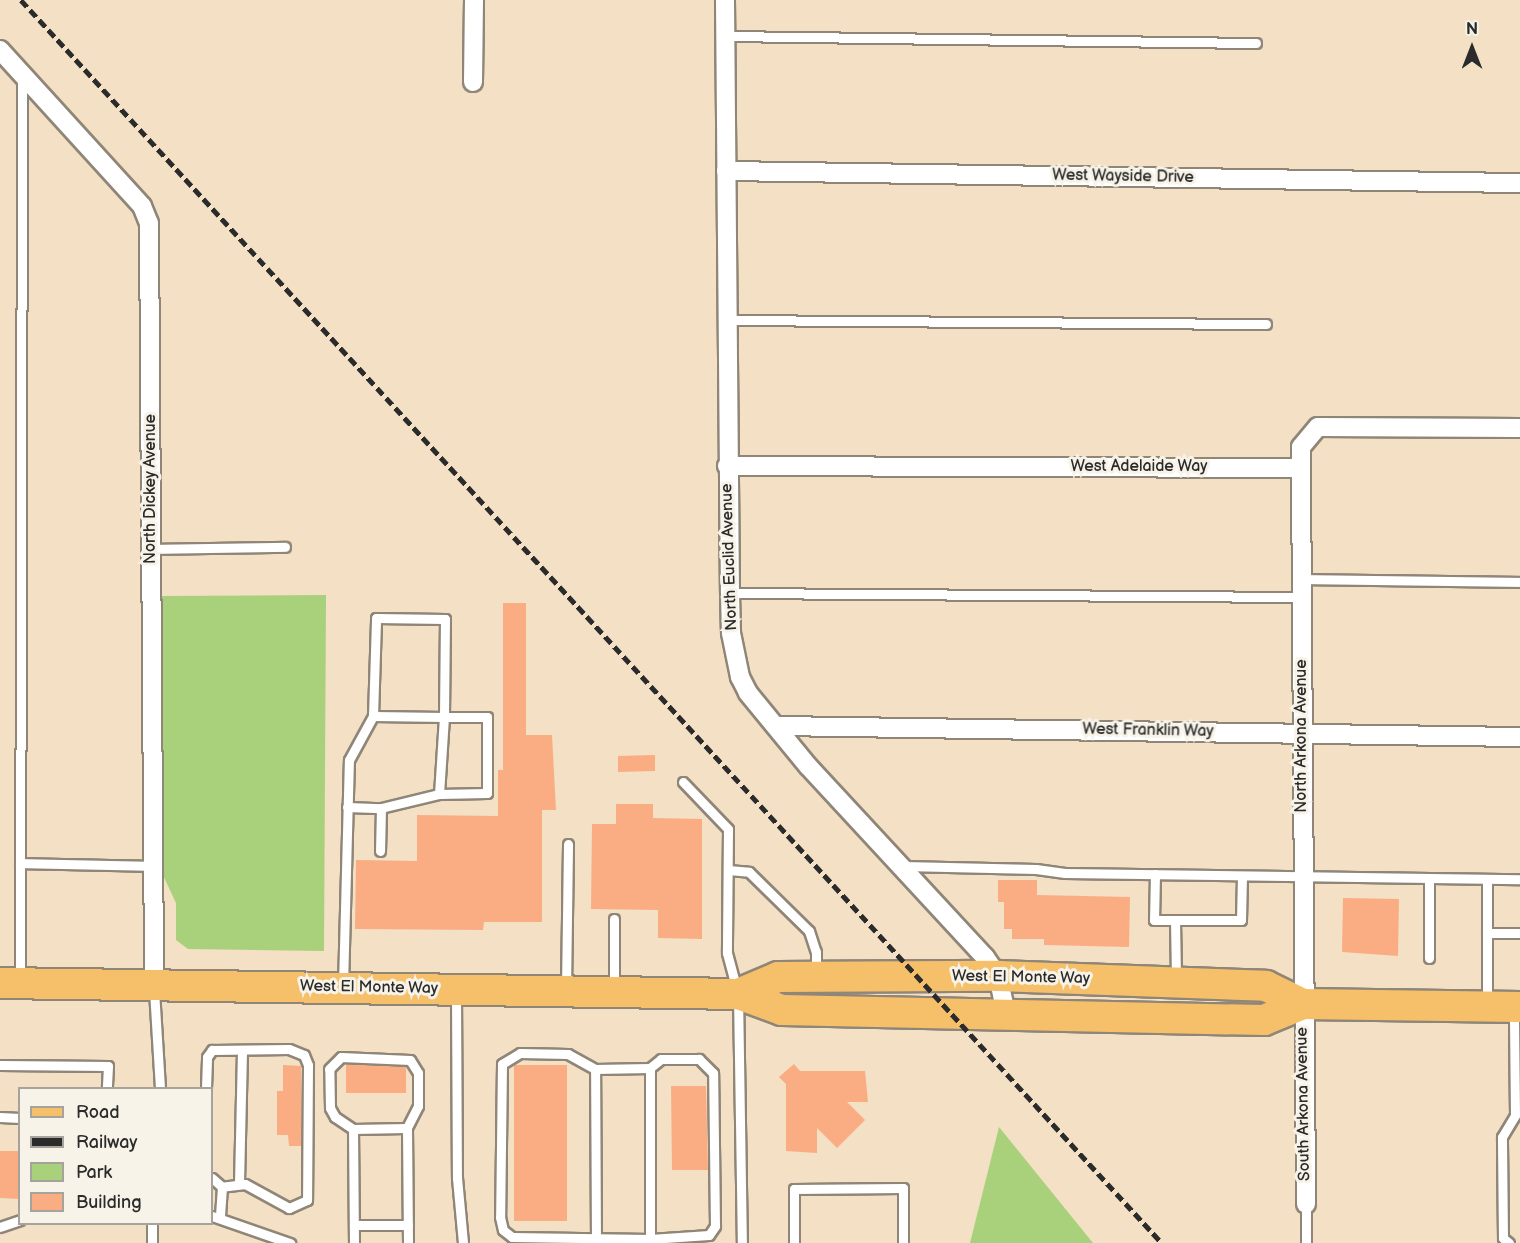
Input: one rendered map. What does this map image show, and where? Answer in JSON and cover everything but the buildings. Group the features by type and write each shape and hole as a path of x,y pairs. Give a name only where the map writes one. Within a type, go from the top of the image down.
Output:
{"main road":[{"name":"West El Monte Way","path":"738,994 778,977 999,976 1266,986 1303,1004"},
{"name":"West El Monte Way","path":"10,983 738,994 782,1010 1264,1020 1303,1004 1507,1007"}],"street":[{"path":"473,82 474,0"},
{"name":"North Euclid Avenue","path":"725,0 727,466 731,633 740,677 808,766 903,866 999,976"},
{"name":"North Dickey Avenue","path":"0,51 142,206 150,223 154,985"},
{"name":"West Wayside Drive","path":"726,171 1520,183"},
{"path":"1301,468 1301,447 1318,427 1520,428"},
{"name":"West Adelaide Way","path":"727,466 1301,468"},
{"name":"North Arkona Avenue","path":"1301,468 1303,1004"},
{"name":"West Franklin Way","path":"777,726 1520,737"},
{"path":"999,976 1006,1015"},
{"name":"South Arkona Avenue","path":"1303,1004 1305,1204"}],"lane":[{"path":"725,36 1256,43"},
{"path":"10,983 20,862 22,75"},
{"path":"726,320 1266,324"},
{"path":"152,549 285,547"},
{"path":"730,593 1302,588 1520,582"},
{"path":"343,988 349,760 373,716 376,618 445,619 444,717 439,794"},
{"path":"347,807 381,808 439,794 487,793 487,717 373,716"},
{"path":"683,782 728,829 728,953 738,994 742,1243"},
{"path":"380,851 381,808"},
{"path":"566,991 568,844"},
{"path":"20,862 153,866"},
{"path":"903,866 1242,876 1520,879"},
{"path":"728,870 749,872 809,932 816,952 816,976"},
{"path":"1155,874 1154,920 1241,920 1242,876"},
{"path":"1429,878 1429,958"},
{"path":"1487,879 1487,933 1507,1007 1517,1082 1515,1115 1502,1137 1503,1238 1509,1243"},
{"path":"614,919 614,992"},
{"path":"1175,920 1176,983"},
{"path":"1487,933 1520,933"},
{"path":"154,985 156,1086"},
{"path":"456,989 456,1117 463,1243"},
{"path":"207,1087 208,1053 289,1049 307,1060 309,1194 303,1204 289,1208 239,1183 222,1187"},
{"path":"239,1183 242,1050"},
{"path":"520,1053 568,1054 595,1069 650,1068 668,1058 699,1059 711,1069 714,1226 705,1237 650,1241 596,1241 517,1238 503,1230 500,1217 502,1064 520,1053"},
{"path":"407,1128 353,1129 335,1117 330,1108 330,1065 341,1057 410,1060 418,1073 418,1106 407,1128 408,1243"},
{"path":"0,1065 108,1066 107,1087"},
{"path":"650,1068 650,1241"},
{"path":"595,1069 596,1241"},
{"path":"1515,1115 1520,1126"},
{"path":"0,1117 18,1118"},
{"path":"353,1129 354,1243"},
{"path":"213,1179 222,1187"},
{"path":"222,1187 216,1217 290,1243"},
{"path":"794,1243 794,1189 903,1188 903,1243"},
{"path":"1305,1204 1306,1243"},
{"path":"0,1227 18,1221"},
{"path":"152,1225 152,1243"},
{"path":"354,1225 408,1225"}],"green space":[{"path":"326,595 324,951 188,949 176,940 176,903 161,871 161,596"},
{"path":"999,1127 1093,1243 970,1243"}],"railway":[{"path":"21,0 1162,1243"}]}
